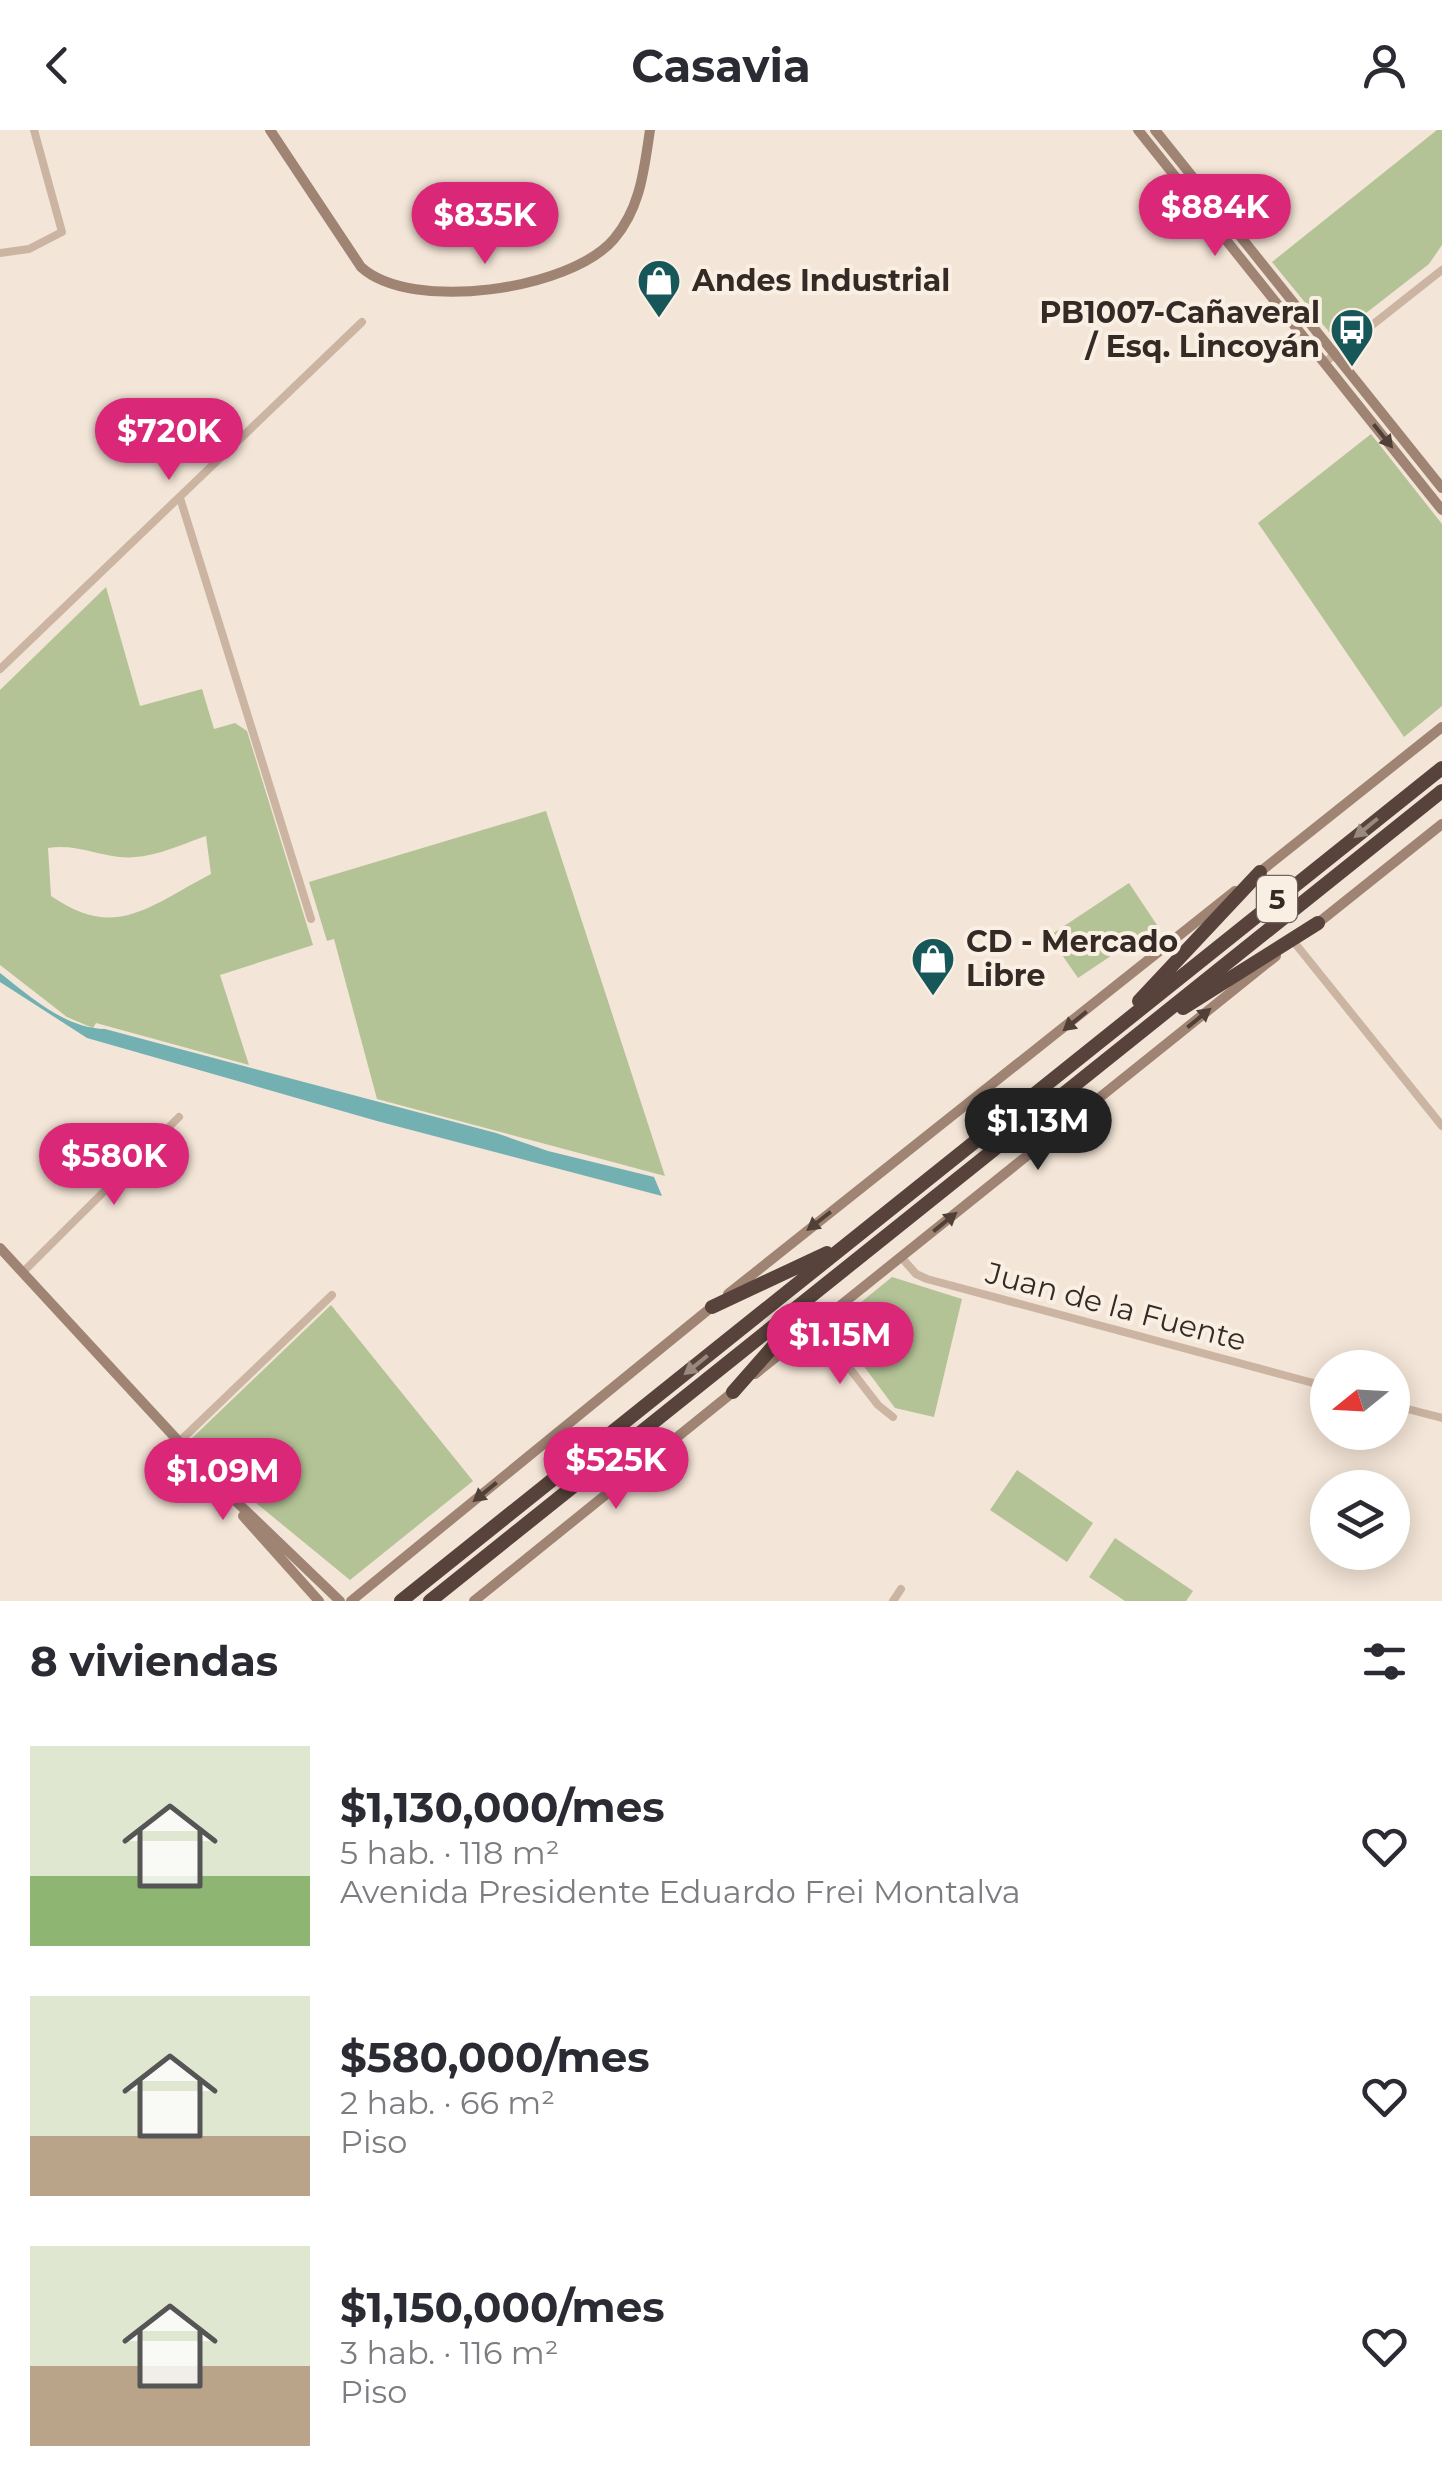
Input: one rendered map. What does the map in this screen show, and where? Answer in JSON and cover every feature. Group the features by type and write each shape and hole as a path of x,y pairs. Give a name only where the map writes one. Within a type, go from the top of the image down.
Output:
{"highway":[{"name":"5","path":"401,1601 1442,768"},
{"name":"5","path":"430,1601 1442,792"},
{"path":"1112,1031 1260,872"},
{"path":"1139,1034 1318,923"},
{"path":"712,1307 854,1238"},
{"path":"733,1392 822,1289"}],"main road":[{"path":"270,130 361,267 389,286 416,292 540,282 590,261 615,238 634,208 650,130"},
{"path":"1138,130 1442,510"},
{"path":"1155,130 1442,488"},
{"path":"350,1601 712,1307 1442,727"},
{"path":"474,1601 1442,824"},
{"path":"0,1248 218,1484 340,1601"},
{"path":"218,1484 319,1601"}],"street":[{"path":"0,252 28,249 62,232 34,130"},
{"path":"1324,363 1442,270"},
{"path":"0,668 362,322"},
{"path":"180,498 310,919"},
{"path":"1294,942 1442,1126"},
{"path":"22,1272 179,1118"},
{"name":"Juan de la Fuente","path":"901,1257 916,1274 927,1279 1310,1383"},
{"path":"178,1442 332,1296"},
{"path":"816,1325 878,1405 893,1417"},
{"path":"1410,1409 1442,1418"},
{"path":"894,1601 901,1589"}],"green space":[{"path":"1437,130 1442,130 1442,245 1429,264 1334,338 1272,262"},
{"path":"1371,434 1442,524 1442,706 1404,737 1258,523"},
{"path":"106,587 140,706 202,689 214,729 235,723 247,731 313,945 220,975 249,1065 96,1023 93,1028 67,1017 0,965 0,690","holes":["206,836 211,874 132,914 95,916 51,896 48,848 67,847 130,857 163,851"]},
{"path":"546,811 665,1176 377,1099 334,939 327,941 309,882"},
{"path":"1129,883 1157,925 1078,978 1049,936"},
{"path":"892,1277 962,1299 934,1417 895,1408 833,1325"},
{"path":"331,1305 473,1481 350,1580 245,1494 190,1440"},
{"path":"1017,1470 1093,1523 1067,1562 990,1510"},
{"path":"1115,1538 1193,1591 1186,1601 1125,1601 1089,1577"}],"water":[{"path":"0,973 50,1010 76,1023 654,1177 662,1196 377,1121 87,1038 0,982"}],"place":[{"name":"Andes Industrial","path":"659,319"},
{"name":"PB1007-Cañaveral / Esq. Lincoyán","path":"1352,368"},
{"name":"CD - Mercado Libre","path":"933,997"}]}
